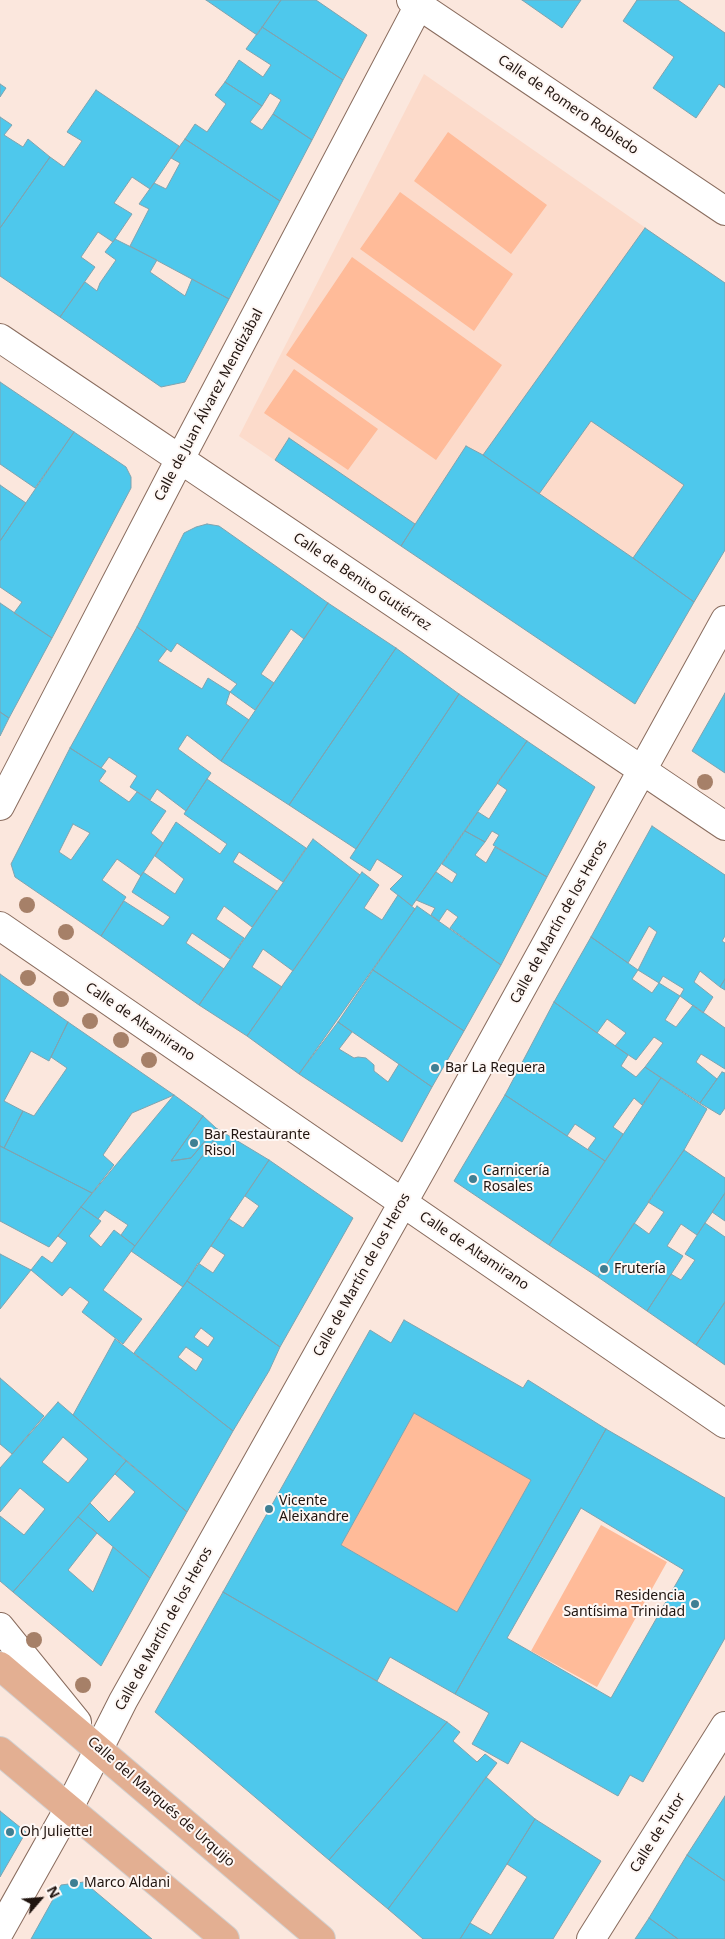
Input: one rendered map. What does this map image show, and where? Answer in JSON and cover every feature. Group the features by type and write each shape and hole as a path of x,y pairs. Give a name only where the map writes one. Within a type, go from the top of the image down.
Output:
{"main road":[{"name":"Calle del Marqués de Urquijo","path":"0,1666 321,1939"},
{"path":"0,1751 226,1939"}],"street":[{"name":"Calle de Romero Robledo","path":"415,3 725,211"},
{"name":"Calle de Juan Álvarez Mendizábal","path":"0,806 415,3"},
{"name":"Calle de Benito Gutiérrez","path":"0,338 725,826"},
{"name":"Calle de Martín de los Heros","path":"0,1931 69,1808 98,1748 725,620"},
{"name":"Calle de Altamirano","path":"0,926 725,1424"},
{"path":"0,1628 98,1748"},
{"name":"Calle de Tutor","path":"591,1939 725,1726"}],"shaded area":[{"path":"424,74 725,283 725,550 635,704 239,436"},
{"path":"448,132 547,205 511,254 414,181"},
{"path":"400,192 513,274 474,331 360,249"},
{"path":"352,257 502,365 436,460 286,355"},
{"path":"294,369 378,429 348,470 264,413"},
{"path":"414,1413 531,1480 457,1612 341,1545"},
{"path":"601,1525 667,1562 597,1687 531,1651"}],"building":[{"path":"206,0 281,0 257,35"},
{"path":"281,0 316,0 367,35 343,80 262,27"},
{"path":"522,0 581,0 562,28"},
{"path":"637,0 678,0 725,33 725,88 719,84 696,118 653,88 674,57 623,21"},
{"path":"262,27 343,80 312,140 273,114 281,100 270,93 262,106 225,82 239,60 263,77 271,65 246,49"},
{"path":"225,82 262,106 250,122 262,130 273,114 312,140 280,201 185,139 195,124 207,132 226,104 215,95"},
{"path":"0,84 6,88 0,97"},
{"path":"96,90 179,146 150,189 132,177 114,203 132,214 113,242 98,232 81,257 95,267 60,317 0,276 0,228 50,157 64,167 82,141 67,132"},
{"path":"0,117 12,125 4,135 23,147 28,139 50,157 0,228"},
{"path":"185,139 280,201 229,299 130,246 149,209 139,204 154,183 166,189 180,163 171,158"},
{"path":"645,228 725,283 725,550 694,602 633,558 684,485 591,421 539,494 483,455"},
{"path":"115,239 157,260 150,272 185,296 192,279 229,299 185,382 161,387 60,317 85,282 97,291 100,283 116,260 105,252"},
{"path":"0,382 74,432 35,488 0,464"},
{"path":"74,432 126,467 131,477 131,488 52,638 14,613 22,602 0,587 0,541"},
{"path":"289,438 415,524 401,546 275,460"},
{"path":"466,446 483,455 694,602 635,704 401,546"},
{"path":"0,485 26,503 0,541"},
{"path":"207,524 219,526 328,603 304,639 291,629 261,674 274,683 255,710 230,692 237,684 177,643 171,652 137,627 184,533"},
{"path":"0,603 52,638 9,718 0,712"},
{"path":"328,603 396,648 289,805 221,761"},
{"path":"137,627 167,649 158,661 202,689 208,678 230,692 226,704 249,720 221,761 187,735 178,749 211,773 186,811 157,789 150,800 130,787 137,776 109,757 101,768 70,748"},
{"path":"396,648 459,694 356,849 289,805"},
{"path":"725,693 725,773 692,751"},
{"path":"459,694 527,741 412,906 390,889 403,876 377,859 370,871 350,858"},
{"path":"0,712 9,718 0,736"},
{"path":"527,741 595,787 547,877 493,845 499,835 492,831 485,842 465,831 478,812 489,819 507,790 497,783"},
{"path":"70,748 106,771 99,781 129,802 137,792 166,811 151,833 163,843 141,876 117,859 102,880 126,897 101,936 15,877 11,864","holes":["73,824 90,833 71,860 59,852"]},
{"path":"207,779 306,848 283,882 239,852 233,862 277,891 252,927 224,906 216,919 244,938 230,959 192,933 186,943 224,969 199,1005 101,936 124,901 163,926 170,917 132,892 143,872 175,894 184,879 155,856 176,822 220,854 227,844 184,814"},
{"path":"652,826 725,875 725,936 722,941 725,943 725,979 720,987 700,971 694,982 713,997 703,1013 680,996 684,989 663,976 659,983 638,970 657,932 649,926 628,963 591,937"},
{"path":"465,831 485,842 475,855 486,863 495,847 547,877 501,965 450,928 458,917 447,909 439,921 431,915 435,908 416,900 436,872 452,883 457,874 442,864"},
{"path":"313,839 360,875 293,971 263,949 252,967 282,987 247,1036 199,1005"},
{"path":"362,872 379,885 364,908 382,920 398,895 415,909 299,1074 247,1036"},
{"path":"417,906 501,965 464,1031 373,970"},
{"path":"591,937 638,970 632,979 652,993 659,983 680,996 665,1020 676,1027 693,1005 725,1028 725,1069 701,1054 696,1062 717,1079 700,1103 645,1067 663,1043 654,1037 636,1060 615,1046 626,1033 607,1019 597,1033 554,1002"},
{"path":"373,970 464,1031 432,1087 338,1022"},
{"path":"0,974 68,1022 49,1061 31,1051 4,1101 23,1111 4,1148 0,1146"},
{"path":"725,979 725,990 720,987"},
{"path":"554,1002 628,1055 621,1066 636,1077 645,1067 661,1078 642,1105 634,1098 613,1127 623,1134 605,1161 588,1149 596,1138 575,1124 567,1136 505,1095"},
{"path":"68,1022 174,1095 132,1113 103,1155 114,1165 92,1193 4,1148 23,1111 34,1116 67,1068 51,1057"},
{"path":"338,1022 352,1032 339,1049 354,1058 366,1058 374,1065 374,1071 388,1082 399,1064 432,1087 402,1142 299,1074"},
{"path":"722,1072 725,1073 725,1108 720,1115 700,1103"},
{"path":"661,1078 707,1109 684,1150 598,1277 549,1245"},
{"path":"174,1095 203,1116 171,1161 191,1158 216,1128 221,1131 135,1246 121,1235 128,1225 105,1210 98,1219 81,1207"},
{"path":"505,1095 605,1161 549,1245 454,1181"},
{"name":"Bar Restaurante Risol","path":"203,1116 216,1128 191,1158 171,1161"},
{"path":"221,1131 269,1160 183,1287 131,1251"},
{"path":"0,1146 92,1193 49,1247 0,1221"},
{"path":"684,1150 725,1178 725,1193 697,1235 681,1224 667,1246 683,1256 647,1311 598,1277 634,1223 649,1234 664,1212 648,1202"},
{"path":"269,1160 353,1218 280,1347 187,1281 198,1263 213,1273 225,1255 211,1246 229,1219 243,1228 259,1206 245,1196"},
{"path":"725,1193 725,1221 712,1212"},
{"path":"81,1207 101,1221 89,1236 101,1247 114,1230 135,1246 103,1290 142,1319 123,1344 82,1312 89,1302 70,1287 62,1296 31,1270 42,1256 52,1263 67,1243 58,1236"},
{"path":"705,1223 725,1237 725,1302 696,1345 647,1311 671,1274 681,1280 695,1260 685,1254"},
{"path":"0,1254 31,1270 0,1309"},
{"path":"187,1281 280,1347 269,1371 233,1431 134,1353","holes":["201,1328 214,1338 208,1347 194,1337","186,1347 203,1359 196,1371 178,1357"]},
{"path":"725,1302 725,1365 696,1345"},
{"path":"404,1320 523,1388 528,1380 606,1429 455,1694 390,1657 377,1681 223,1592 370,1330 391,1343","holes":["414,1413 531,1480 457,1612 341,1545"]},
{"path":"115,1339 233,1431 187,1512 73,1415"},
{"path":"0,1378 44,1416 12,1454 0,1444"},
{"path":"58,1402 126,1461 13,1592 0,1581 0,1516 24,1535 45,1509 20,1488 0,1512 0,1468","holes":["63,1437 88,1459 68,1483 42,1462"]},
{"name":"Residencia Santísima Trinidad","path":"606,1429 725,1498 725,1638 643,1782 630,1775 618,1796 521,1741 508,1764 472,1744 489,1713 455,1694","holes":["581,1508 684,1570 611,1698 507,1638"]},
{"path":"126,1461 187,1512 150,1578 78,1517 90,1503 109,1522 135,1492 115,1474"},
{"path":"78,1517 97,1533 68,1570 93,1592 113,1547 150,1578 101,1666 13,1592"},
{"path":"223,1592 447,1722 329,1860 155,1712"},
{"path":"447,1722 460,1732 453,1741 477,1762 485,1754 497,1763 388,1909 329,1860"},
{"path":"486,1777 535,1819 460,1939 423,1939 388,1909"},
{"path":"725,1796 725,1881 687,1855"},
{"path":"0,1811 26,1832 0,1877"},
{"path":"535,1819 601,1861 553,1939 460,1939 470,1923 491,1935 527,1877 507,1864"},
{"path":"687,1855 725,1881 725,1939 678,1939 649,1918"},
{"path":"84,1882 152,1939 31,1939 61,1885"},
{"path":"649,1918 678,1939 635,1939"}],"place":[{"name":"Bar La Reguera","path":"435,1068"},
{"name":"Bar Restaurante Risol","path":"194,1143"},
{"name":"Carnicería Rosales","path":"473,1179"},
{"name":"Frutería","path":"604,1269"},
{"name":"Vicente Aleixandre","path":"269,1509"},
{"name":"Residencia Santísima Trinidad","path":"695,1604"},
{"name":"Oh Juliette!","path":"10,1832"},
{"name":"Marco Aldani","path":"74,1883"}]}
